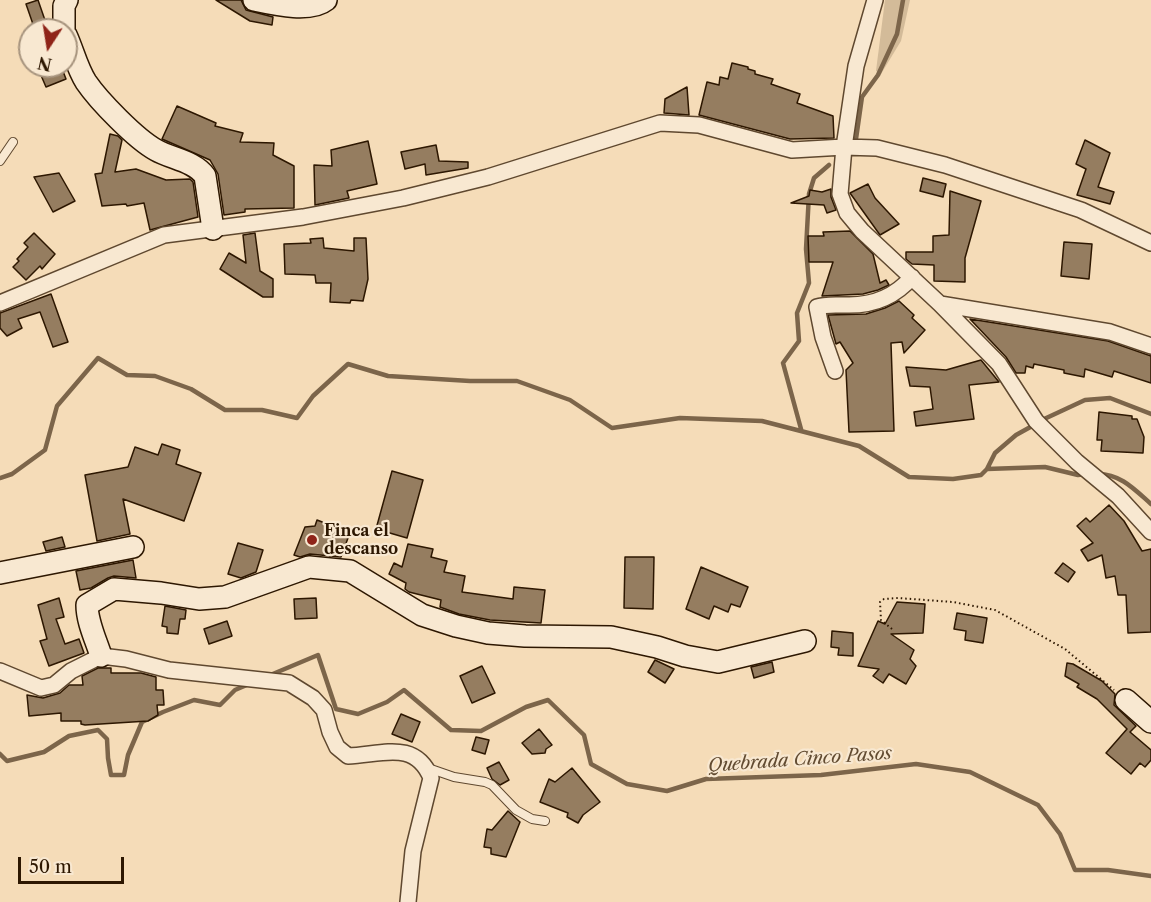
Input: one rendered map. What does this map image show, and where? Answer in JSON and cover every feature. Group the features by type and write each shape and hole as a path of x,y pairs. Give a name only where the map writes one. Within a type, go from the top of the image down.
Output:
{"street":[{"path":"64,18 64,6 67,0"},
{"path":"254,0 315,7 326,0"},
{"path":"874,0 856,66 844,147 840,194 848,213 862,231 940,304 999,364 1038,422 1077,462 1118,496 1151,532"},
{"path":"78,63 86,81 100,99 155,149 200,169 205,176 213,229"},
{"path":"0,303 164,235 303,217 413,195 488,177 660,123 699,125 792,150 877,148 945,165 1081,210 1151,243"},
{"path":"835,371 823,338 817,307 870,304 894,294 912,277"},
{"path":"940,304 1110,332 1151,346"},
{"path":"0,573 133,547"},
{"path":"101,656 93,627 87,615 87,605 114,589 142,590 199,599 225,597 309,567 350,571 422,615 488,633 611,637 718,662 805,641"},
{"path":"0,671 41,688 54,685 71,671 101,656 126,659 169,670 289,683 313,698 324,710 330,732 338,747 348,756 395,752 412,754 427,767 431,778 413,851 408,902"},
{"path":"1126,700 1151,722"}],"lane":[{"path":"0,161 13,142"},
{"path":"427,767 454,777 492,785 516,810 532,819 545,821"}],"path":[{"path":"892,629 881,620 879,605 884,599 952,602 995,610 1065,649 1126,700"}],"shaded area":[{"path":"885,0 910,0 901,41 881,74 876,71"}],"building":[{"path":"38,0 44,18 31,18 26,4"},
{"path":"216,0 241,0 246,10 273,17 272,25 250,21"},
{"path":"732,63 748,67 755,71 755,74 773,79 771,84 800,94 797,103 833,116 834,138 790,139 699,115 707,82 719,85 720,77 728,79"},
{"path":"42,78 66,78 66,79 46,87"},
{"path":"687,87 689,115 664,113 665,99"},
{"path":"177,106 216,123 215,126 243,133 240,142 274,143 273,155 294,166 294,208 245,209 245,212 224,215 218,174 210,160 162,139"},
{"path":"110,134 122,140 115,172 136,169 166,180 190,179 193,182 198,217 150,230 144,203 102,206 95,174 102,173"},
{"path":"1085,140 1110,153 1098,187 1114,192 1110,204 1077,195 1086,169 1076,164"},
{"path":"368,141 377,184 347,191 349,198 315,205 314,165 332,166 331,150"},
{"path":"436,145 439,161 468,162 468,168 426,175 425,164 405,169 401,152"},
{"path":"59,173 75,201 53,212 34,177"},
{"path":"923,178 946,184 943,197 920,191"},
{"path":"868,184 875,198 899,224 880,235 850,193"},
{"path":"831,189 831,197 836,210 827,213 824,205 791,203 809,196 810,190 822,192"},
{"path":"950,191 981,201 965,258 965,282 934,281 934,265 912,264 906,259 906,252 933,252 933,236 949,235"},
{"path":"850,231 873,254 880,283 886,280 889,285 863,294 822,296 833,262 809,262 808,236 824,236 823,232"},
{"path":"34,233 55,254 42,269 40,266 26,280 13,267 28,247 24,243"},
{"path":"255,233 260,271 273,279 273,297 263,297 220,269 229,253 246,263 243,235"},
{"path":"323,238 324,248 354,251 354,238 366,238 368,279 363,301 330,302 331,283 316,283 315,275 285,274 284,244 311,243 310,239"},
{"path":"1064,242 1092,244 1089,279 1061,276"},
{"path":"51,294 68,342 53,347 40,312 18,319 22,328 7,336 0,328 0,313"},
{"path":"899,301 914,315 912,318 925,330 904,353 902,342 891,343 894,431 849,432 846,370 853,363 840,342 836,344 828,315 866,314"},
{"path":"970,319 1108,341 1151,356 1151,383 1114,371 1112,377 1085,369 1084,377 1034,364 1033,368 1026,366 1025,373 1016,373 1006,357"},
{"path":"981,360 999,382 969,385 974,419 916,426 914,412 933,409 930,387 910,386 906,367 946,370"},
{"path":"1099,412 1132,416 1132,419 1137,419 1144,437 1143,453 1101,451 1102,440 1097,440"},
{"path":"162,444 180,450 176,464 201,473 184,521 123,499 130,534 97,541 85,475 128,467 135,447 158,455"},
{"path":"392,471 423,480 407,538 376,529"},
{"path":"1109,505 1124,521 1142,551 1151,549 1151,632 1128,633 1126,595 1118,595 1115,576 1106,578 1102,555 1088,561 1081,550 1093,543 1077,526 1086,518 1090,522"},
{"name":"Finca el descanso","path":"317,520 330,525 328,530 348,538 341,557 294,555 305,527 315,526"},
{"path":"62,537 65,547 46,551 43,542"},
{"path":"238,543 263,550 256,572 241,578 228,574"},
{"path":"408,544 433,549 431,557 447,561 444,572 465,576 462,592 513,599 514,587 545,590 541,623 490,620 459,614 440,607 441,600 409,592 405,589 406,583 389,574 394,563 402,567"},
{"path":"625,557 654,557 653,609 624,608"},
{"path":"133,560 136,578 114,576 91,588 80,590 76,571"},
{"path":"1063,563 1075,572 1068,582 1055,573"},
{"path":"701,567 748,587 740,607 731,604 728,612 714,606 709,619 686,609"},
{"path":"59,598 64,617 56,619 65,644 79,639 84,653 49,666 40,641 47,639 38,605"},
{"path":"316,598 317,618 295,619 294,599"},
{"path":"897,602 925,604 923,633 891,634 914,650 910,659 916,666 906,684 889,674 883,683 873,676 879,669 858,666 878,621 885,624"},
{"path":"165,606 186,610 185,619 180,619 178,634 167,633 167,627 162,626"},
{"path":"957,613 987,618 983,643 965,640 966,631 954,629"},
{"path":"227,621 232,636 209,644 204,629"},
{"path":"832,631 853,633 853,656 838,655 839,648 831,647"},
{"path":"655,660 674,669 665,683 648,672"},
{"path":"772,662 774,672 754,678 751,667"},
{"path":"1067,663 1073,664 1102,681 1115,694 1114,705 1136,726 1130,732 1151,750 1151,760 1145,767 1140,763 1131,774 1106,753 1127,729 1097,699 1077,687 1079,684 1065,676"},
{"path":"482,666 495,693 472,703 460,676"},
{"path":"98,668 111,668 111,673 141,673 156,677 156,690 163,690 164,705 157,705 158,715 148,721 85,725 81,724 81,721 61,721 61,713 29,716 27,695 43,698 60,693 69,685 83,685 82,676"},
{"path":"401,714 420,722 412,742 392,734"},
{"path":"539,729 552,745 546,749 545,753 532,754 522,743"},
{"path":"476,737 489,740 485,754 472,750"},
{"path":"499,762 509,780 500,785 492,779 487,768"},
{"path":"572,768 600,802 583,815 578,823 567,817 568,813 540,802 549,779 555,782"},
{"path":"508,811 520,822 506,857 491,854 491,848 484,847 487,829 492,830"}],"waterway":[{"path":"856,139 862,97 878,75 897,34 903,0"},
{"path":"801,429 783,363 799,341 797,313 809,283 806,249 809,194 814,178 829,165"},
{"path":"0,478 12,474 45,450 57,406 98,358 127,375 155,376 191,389 225,410 262,410 297,418 313,396 348,364 388,376 470,381 517,381 570,400 612,428 680,418 762,421 859,446 909,477 953,479 981,475 987,469 995,453 1016,435 1034,425"},
{"path":"1042,420 1085,400 1110,398 1151,414"},
{"path":"987,469 1045,467 1078,475 1086,474"},
{"path":"1098,474 1121,480 1151,504"},
{"name":"Quebrada Cinco Pasos","path":"268,676 318,655 336,709 358,714 387,702 404,690 451,730 481,731 526,707 548,700 584,735 591,764 627,784 667,791 706,779 821,775 916,764 970,772 1038,805 1060,834 1075,870 1108,870 1151,876"},
{"name":"Quebrada Cinco Pasos","path":"0,754 7,761 44,752 69,736 98,730 107,739 111,775 124,775 128,755 142,722 194,700 220,705 235,690 249,684"}],"place":[{"name":"Finca el descanso","path":"312,540"}]}
